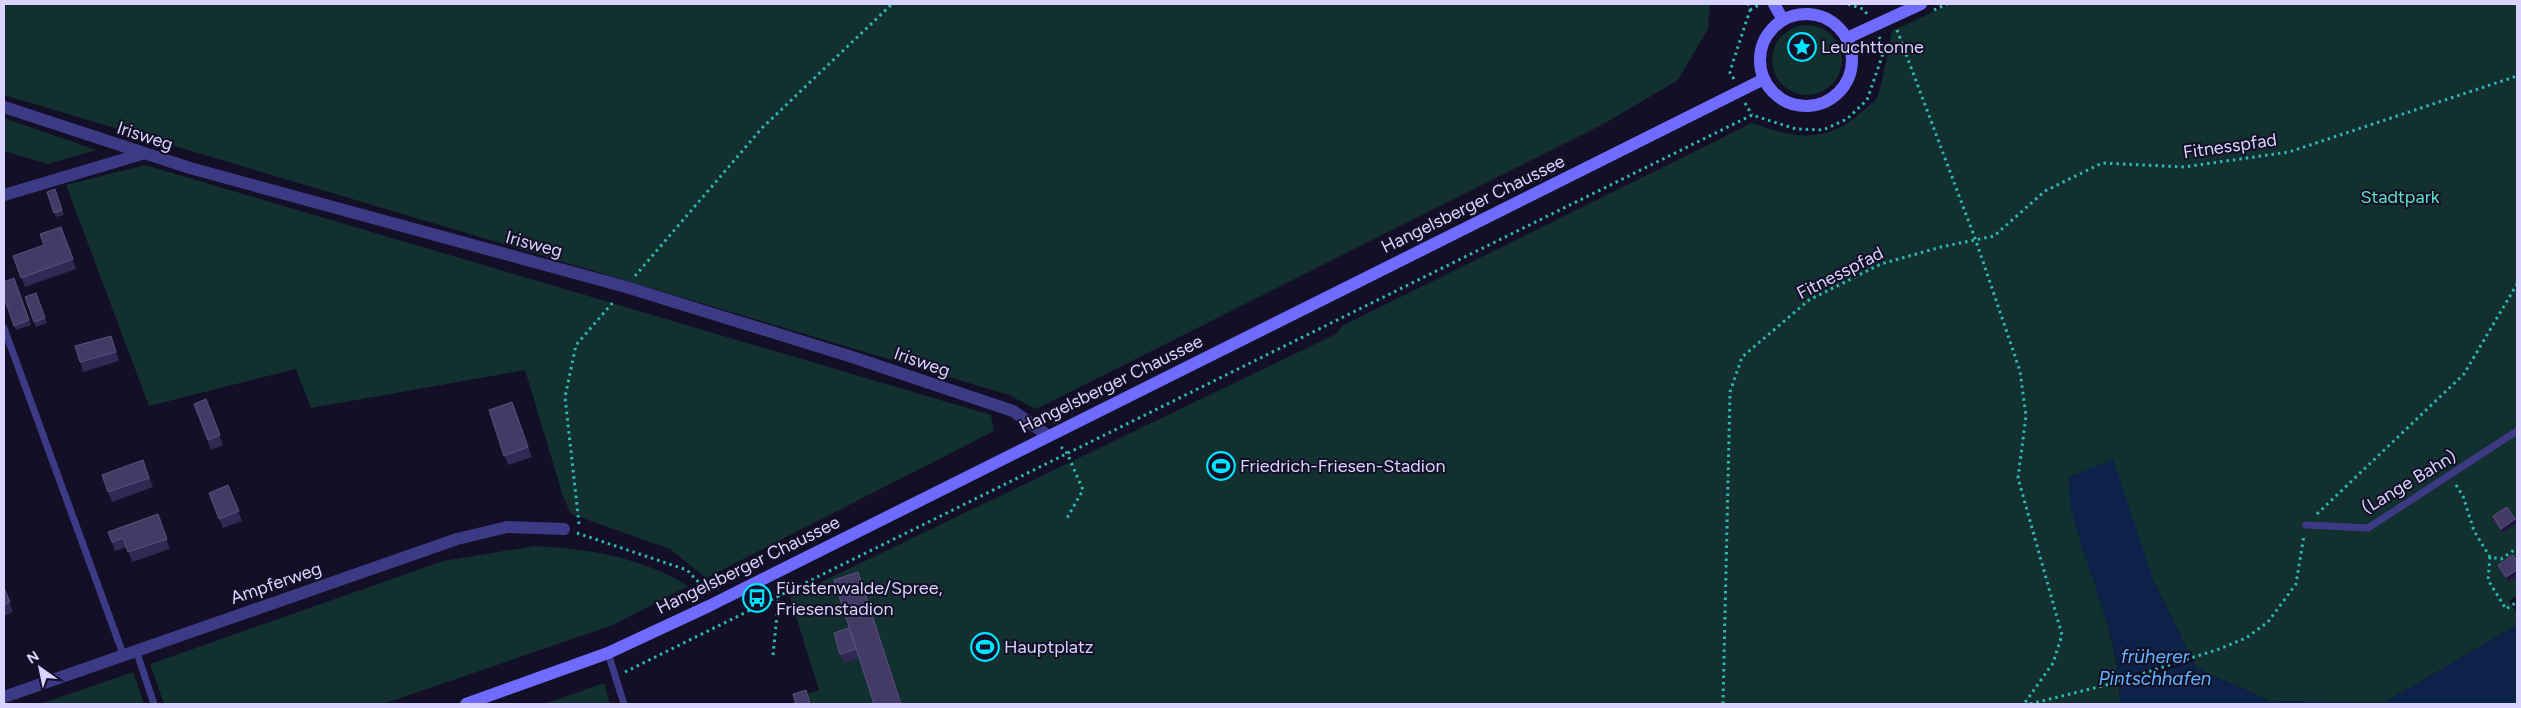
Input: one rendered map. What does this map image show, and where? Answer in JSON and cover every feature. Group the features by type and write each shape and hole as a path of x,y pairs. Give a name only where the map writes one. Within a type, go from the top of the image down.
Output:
{"main road":[{"path":"1774,4 1783,20"},
{"path":"1847,38 1921,4"},
{"path":"1802,14 1817,14 1830,20 1847,38 1852,58 1850,74 1843,88 1831,99 1816,105 1801,106 1786,101 1773,92 1764,79 1760,65 1761,50 1766,36 1783,20 1802,14"},
{"name":"Hangelsberger Chaussee","path":"466,704 608,652 716,602 1047,435 1764,79"}],"street":[{"name":"Irisweg","path":"4,107 142,154 626,287 849,356 1013,411 1047,435"},
{"path":"4,195 142,154"},
{"name":"Ampferweg","path":"4,697 457,539 507,527 564,529"}],"lane":[{"path":"4,328 123,654"},
{"name":"(Lange Bahn)","path":"2306,525 2368,528 2517,431"},
{"path":"136,650 154,704"},
{"path":"608,652 624,704"}],"path":[{"path":"580,534 565,397 576,345 762,128 892,4"},
{"path":"1748,4 1750,10 1730,73 1752,115"},
{"path":"1750,10 1760,4"},
{"path":"1892,18 1976,241 2020,371 2026,416 2018,478 2062,635 2053,663 2024,704"},
{"path":"616,676 726,620 1752,115 1796,129 1824,130 1847,119 1867,100 1885,48 1874,26"},
{"name":"Fitnesspfad","path":"1723,704 1730,392 1742,358 1809,300 1881,264 1941,247 1994,236 2045,191 2102,163 2184,168 2288,152 2517,76"},
{"path":"2030,704 2110,684 2218,649 2246,638 2268,622 2296,584 2306,525 2464,374 2517,284"},
{"path":"1047,435 1068,453 1083,490 1067,518"},
{"path":"2451,475 2463,496 2474,531 2490,557 2488,580 2506,609 2517,602"},
{"path":"564,529 687,570 716,602 726,620"},
{"path":"2490,557 2501,559 2517,548"},
{"path":"774,655 778,595"}],"green space":[{"path":"4,4 1710,4 1708,29 1678,80 1607,122 1036,409 1009,395 4,95"},
{"name":"Stadtpark","path":"1950,4 2517,4 2517,595 2509,601 2517,613 2517,625 2384,703 2270,701 2196,668 2154,582 2069,477 2074,516 2113,648 2120,704 795,704 793,699 819,690 790,597 1336,334 1342,326 1752,123 1781,132 1807,135 1820,134 1846,124 1876,99 1883,77 1892,31"},
{"path":"1807,25 1820,28 1832,35 1839,47 1842,60 1839,73 1832,85 1820,92 1807,95 1794,92 1782,85 1775,73 1772,60 1775,47 1782,35 1794,28"},
{"path":"4,118 96,150 48,164 4,151"},
{"path":"145,165 991,415 994,431 706,578 670,549 571,514 563,496 525,370 311,408 296,369 149,406 66,185"},
{"path":"535,546 576,549 614,556 652,568 688,586 613,625 383,704 164,704 150,664 443,561"},
{"path":"133,672 144,704 40,704"},
{"path":"604,683 610,704 545,704"}],"water":[{"name":"früherer Pintschhafen","path":"2113,459 2154,582 2196,668 2270,701 2384,703 2517,625 2517,704 2120,704 2115,654 2102,605 2077,531 2070,504 2069,477"}],"pier":[{"path":"2192,654 2195,661 2118,686 2117,679"}],"building":[{"path":"55,189 62,210 54,213 47,192"},
{"path":"61,227 73,259 21,278 13,256 44,245 40,234"},
{"path":"14,278 29,320 14,326 4,297 4,282"},
{"path":"36,293 45,318 34,322 25,297"},
{"path":"111,336 116,352 80,362 75,346"},
{"path":"206,399 220,435 208,440 194,404"},
{"path":"512,402 528,447 504,456 489,410"},
{"path":"143,460 149,478 108,492 102,475"},
{"path":"228,485 239,511 219,519 209,493"},
{"path":"2507,507 2515,519 2501,529 2493,516"},
{"path":"158,514 167,539 128,552 123,538 112,542 108,532"},
{"path":"2513,555 2517,562 2517,570 2506,577 2498,565"},
{"path":"858,572 901,704 874,704 834,580"},
{"path":"4,588 10,602 4,605"},
{"path":"849,628 856,649 840,654 834,633"},
{"path":"806,690 810,704 796,704 793,694"}],"place":[{"name":"Leuchttonne","path":"1802,47"},
{"name":"Friedrich-Friesen-Stadion","path":"1221,466"},
{"name":"Fürstenwalde/Spree, Friesenstadion","path":"757,598"},
{"name":"Hauptplatz","path":"985,647"}]}
